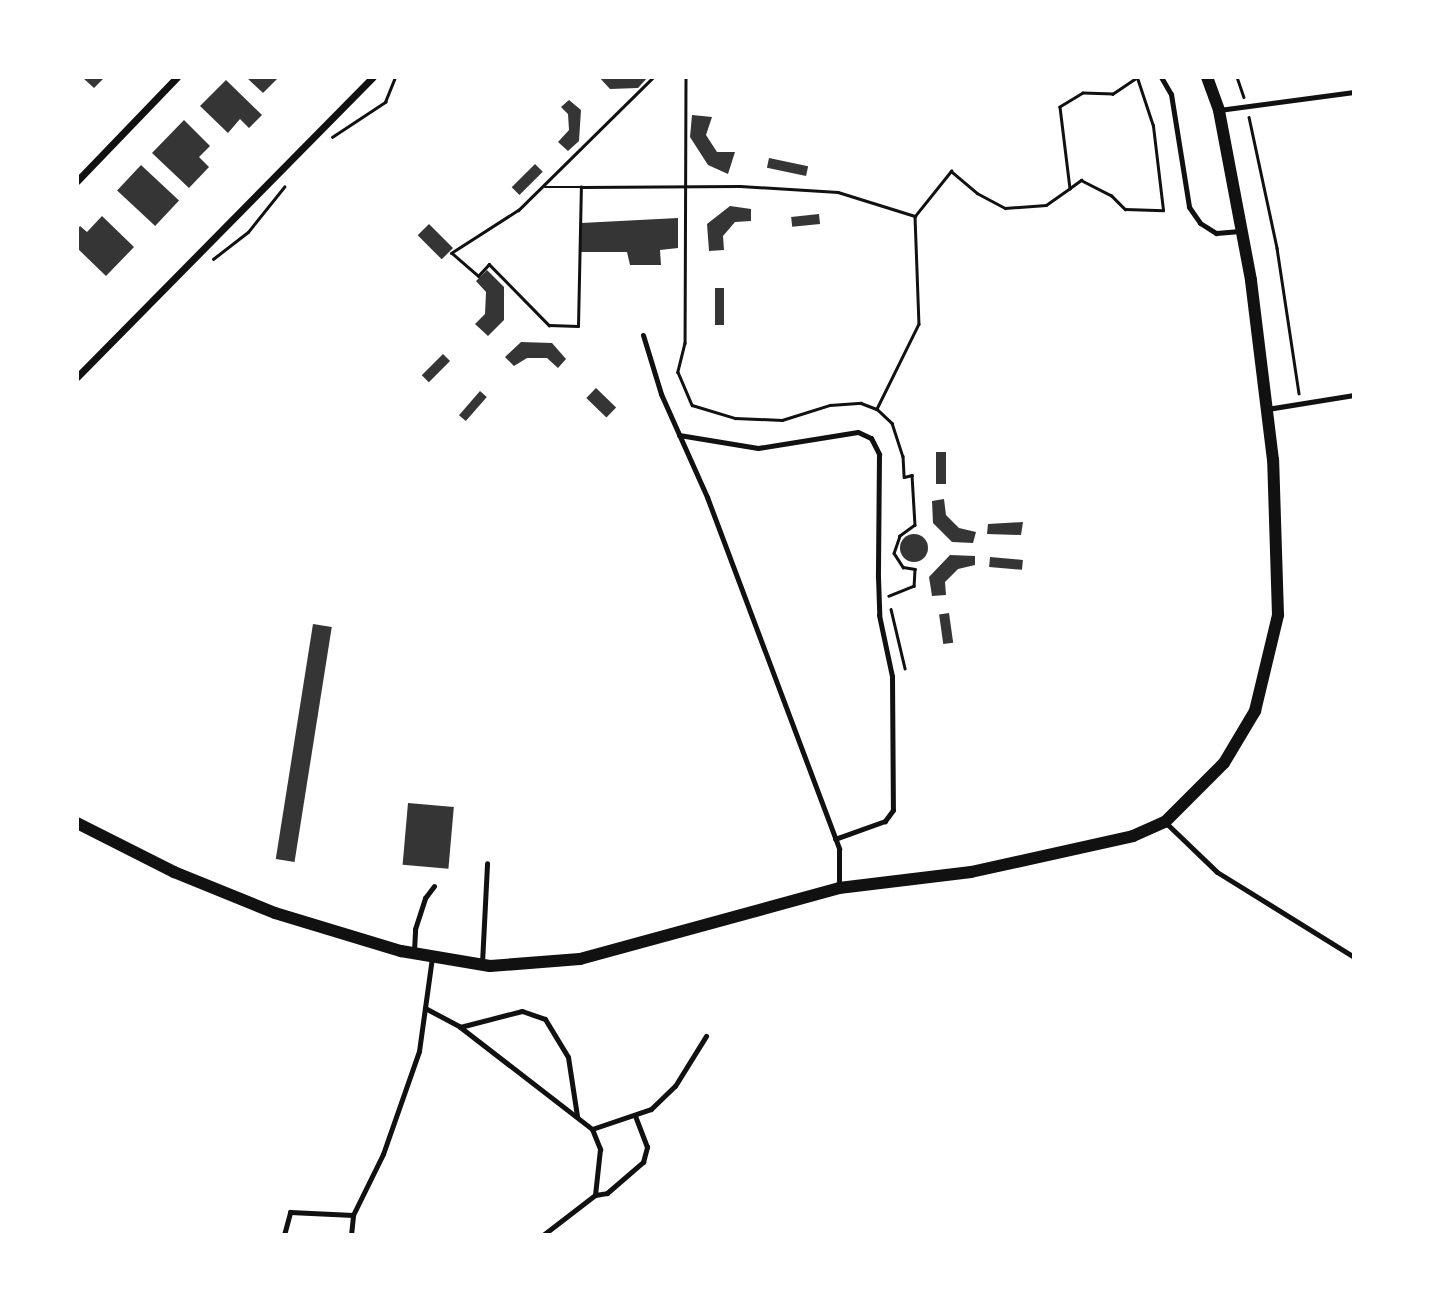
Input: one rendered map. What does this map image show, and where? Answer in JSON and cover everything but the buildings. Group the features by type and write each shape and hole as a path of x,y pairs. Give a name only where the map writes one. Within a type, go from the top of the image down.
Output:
{"street":[{"path":"77,181 177,77"},
{"path":"77,377 373,77"},
{"path":"77,823 227,895 414,954 482,966 580,959 839,888 971,872 1121,839 1165,822 1224,763 1255,711 1271,659 1278,615 1278,558 1267,409 1242,231 1219,110 1207,77"}],"lane":[{"path":"1161,77 1171,94 1189,207 1200,223 1216,233 1242,231"},
{"path":"1219,110 1354,92"},
{"path":"643,335 661,394 707,497 835,839 841,862 839,888"},
{"path":"1267,409 1354,395"},
{"path":"679,435 758,448 858,432 871,438 878,454 877,577 880,615 892,676 893,810 885,821 835,839"},
{"path":"1165,822 1217,872 1354,957"},
{"path":"482,966 487,863"},
{"path":"414,954 415,929 434,886"},
{"path":"351,1235 353,1215 383,1154 419,1051 432,957"},
{"path":"425,1008 460,1027 592,1129 600,1149 595,1195"},
{"path":"460,1027 522,1011 545,1019 568,1057 577,1116"},
{"path":"592,1129 651,1109 675,1086 706,1036"},
{"path":"543,1235 595,1195 607,1193 643,1162 647,1147 635,1116"},
{"path":"285,1235 290,1212 353,1215"}],"path":[{"path":"330,139 385,102 395,77"},
{"path":"580,187 578,326 549,325 489,264 478,276 452,253 519,210 654,77"},
{"path":"686,77 685,343 678,372 692,405 735,418 782,419 830,405 861,403 877,409 892,423 903,456 904,477 912,475 915,525 900,536 894,552 903,567 915,569 914,586 889,596 905,668"},
{"path":"1237,77 1247,107 1277,248 1300,403"},
{"path":"877,409 919,324 915,216 951,171 977,193 1004,208 1046,205 1070,188 1081,180 1111,195 1125,209 1163,211 1153,126 1138,78 1113,94 1083,93 1060,107 1070,188"},
{"path":"204,265 248,232 289,180"},
{"path":"545,187 740,186 838,192 915,216"}]}
